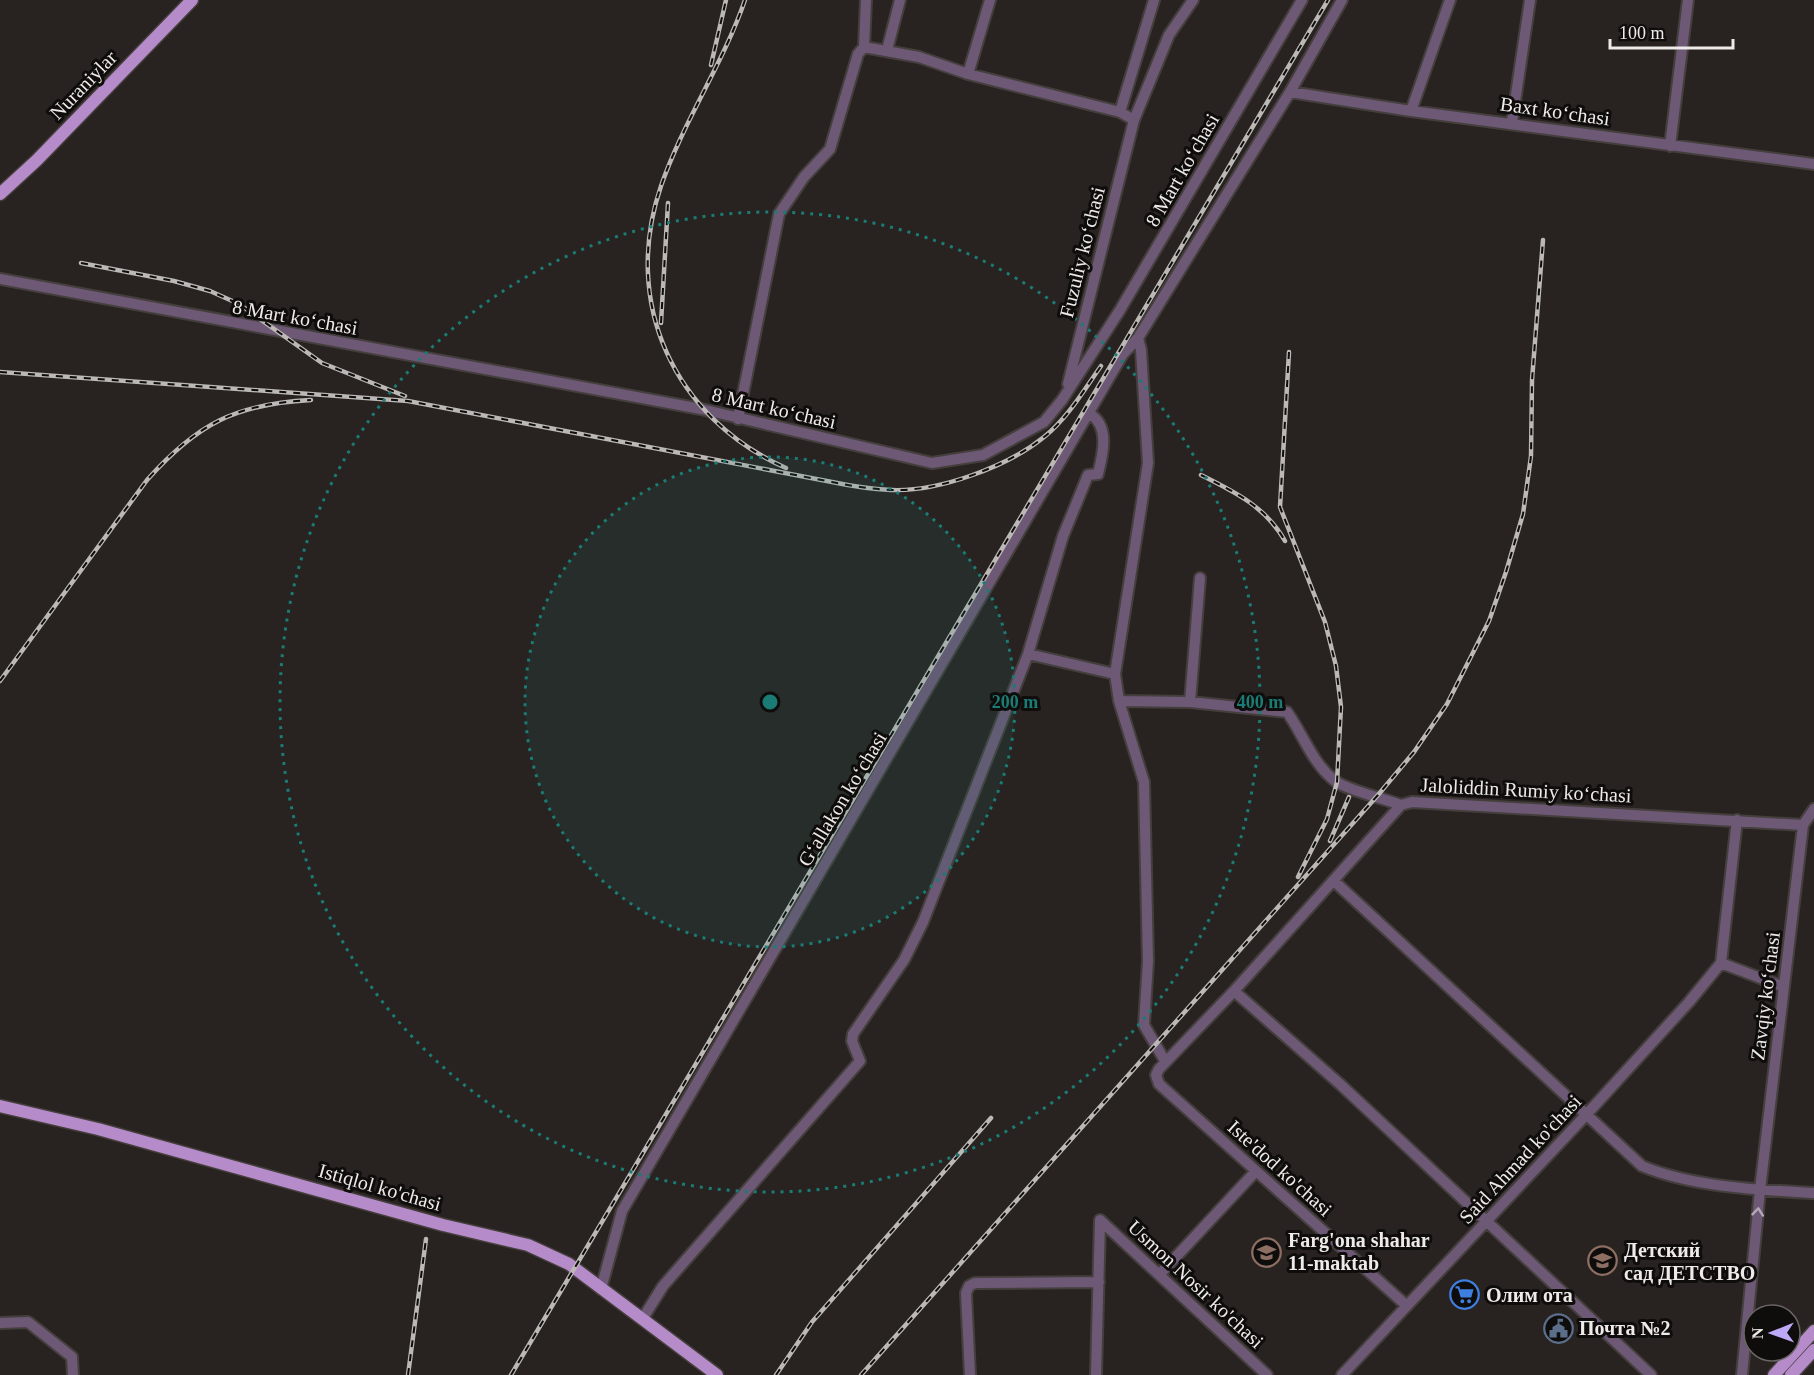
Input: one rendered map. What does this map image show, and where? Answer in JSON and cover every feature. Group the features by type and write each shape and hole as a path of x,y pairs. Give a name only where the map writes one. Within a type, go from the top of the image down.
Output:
{"main road":[{"name":"Nuraniylar","path":"0,194 37,160 192,0"},
{"name":"Istiqlol ko'chasi","path":"0,1106 98,1129 443,1225 528,1245 569,1264 717,1375"},
{"path":"1774,1375 1814,1331"},
{"path":"1791,1375 1814,1350"}],"street":[{"path":"738,419 779,214 804,177 830,149 858,54 864,47 866,0"},
{"path":"887,50 900,0"},
{"path":"968,74 990,0"},
{"path":"1120,112 1155,0"},
{"name":"Fuzuliy koʻchasi","path":"1065,393 1134,120 1169,35 1193,0"},
{"name":"8 Mart koʻchasi","path":"0,279 701,409 932,463 983,455 1044,422 1065,393 1124,304 1302,0"},
{"name":"Gʻallakon koʻchasi","path":"602,1289 622,1211 1123,354 1138,338 1290,92 1342,0"},
{"path":"1411,111 1450,0"},
{"path":"1512,123 1530,0"},
{"path":"1670,146 1688,0"},
{"path":"864,47 919,57 968,74 1120,112 1134,120"},
{"name":"Baxt koʻchasi","path":"1290,92 1411,111 1814,164"},
{"path":"1138,338 1148,463 1115,674 1119,701 1144,782 1148,960 1144,1025 1165,1061"},
{"path":"643,1318 663,1286 860,1061 852,1041 853,1034 904,960 923,922 1028,654 1071,514 1088,475 1097,475 1099,471 1103,429 1099,420 1090,414"},
{"path":"1190,702 1200,578"},
{"path":"1028,654 1115,674"},
{"path":"1119,701 1190,702 1287,712 1311,753 1337,782 1401,805"},
{"name":"Jaloliddin Rumiy koʻchasi","path":"1156,1080 1159,1069 1165,1061 1234,991 1401,805 1412,802 1803,825"},
{"name":"Zavqiy koʻchasi","path":"1742,1375 1760,1190 1803,825 1814,809"},
{"path":"1737,820 1721,963 1784,987"},
{"path":"1334,881 1642,1166 1660,1173 1760,1190 1814,1193"},
{"name":"Said Ahmad ko'chasi","path":"1342,1375 1586,1115 1721,963"},
{"path":"1234,991 1312,1058 1651,1375"},
{"name":"Iste'dod ko'chasi","path":"1156,1080 1407,1306"},
{"path":"1160,1274 1256,1171"},
{"name":"Usmon Nosir ko'chasi","path":"1099,1282 1100,1220 1267,1375"},
{"path":"970,1375 966,1293 969,1286 975,1283 1099,1282 1096,1375"},
{"path":"0,1323 28,1322 33,1325 43,1336 72,1357 73,1375"}],"railway":[{"path":"711,65 726,0"},
{"path":"745,0 726,47 680,139 661,186 650,230 648,272 653,313 666,352 687,388 714,419 747,446 786,468"},
{"path":"511,1375 1328,0"},
{"path":"661,323 668,203"},
{"path":"861,1375 1378,795 1414,752 1447,704 1489,621 1523,514 1531,456 1532,380 1543,240"},
{"path":"81,263 174,281 210,291 239,304 322,363 405,396"},
{"path":"1289,352 1280,507 1325,622 1336,666 1341,707 1337,782 1327,819 1298,877"},
{"path":"0,372 408,401 846,485 910,490 971,476 1029,448 1060,422 1101,366"},
{"path":"0,681 147,480 183,444 219,420 239,412 260,406 311,400"},
{"path":"1201,475 1249,502 1269,519 1285,541"},
{"path":"1330,841 1349,797"},
{"path":"776,1375 812,1322 991,1118"},
{"path":"408,1375 426,1239"}],"place":[{"name":"Farg'ona shahar 11-maktab","path":"1267,1252"},
{"name":"Детский сад ДЕТСТВО","path":"1603,1261"},
{"name":"Олим ота","path":"1465,1295"},
{"name":"Почта №2","path":"1558,1328"}]}
